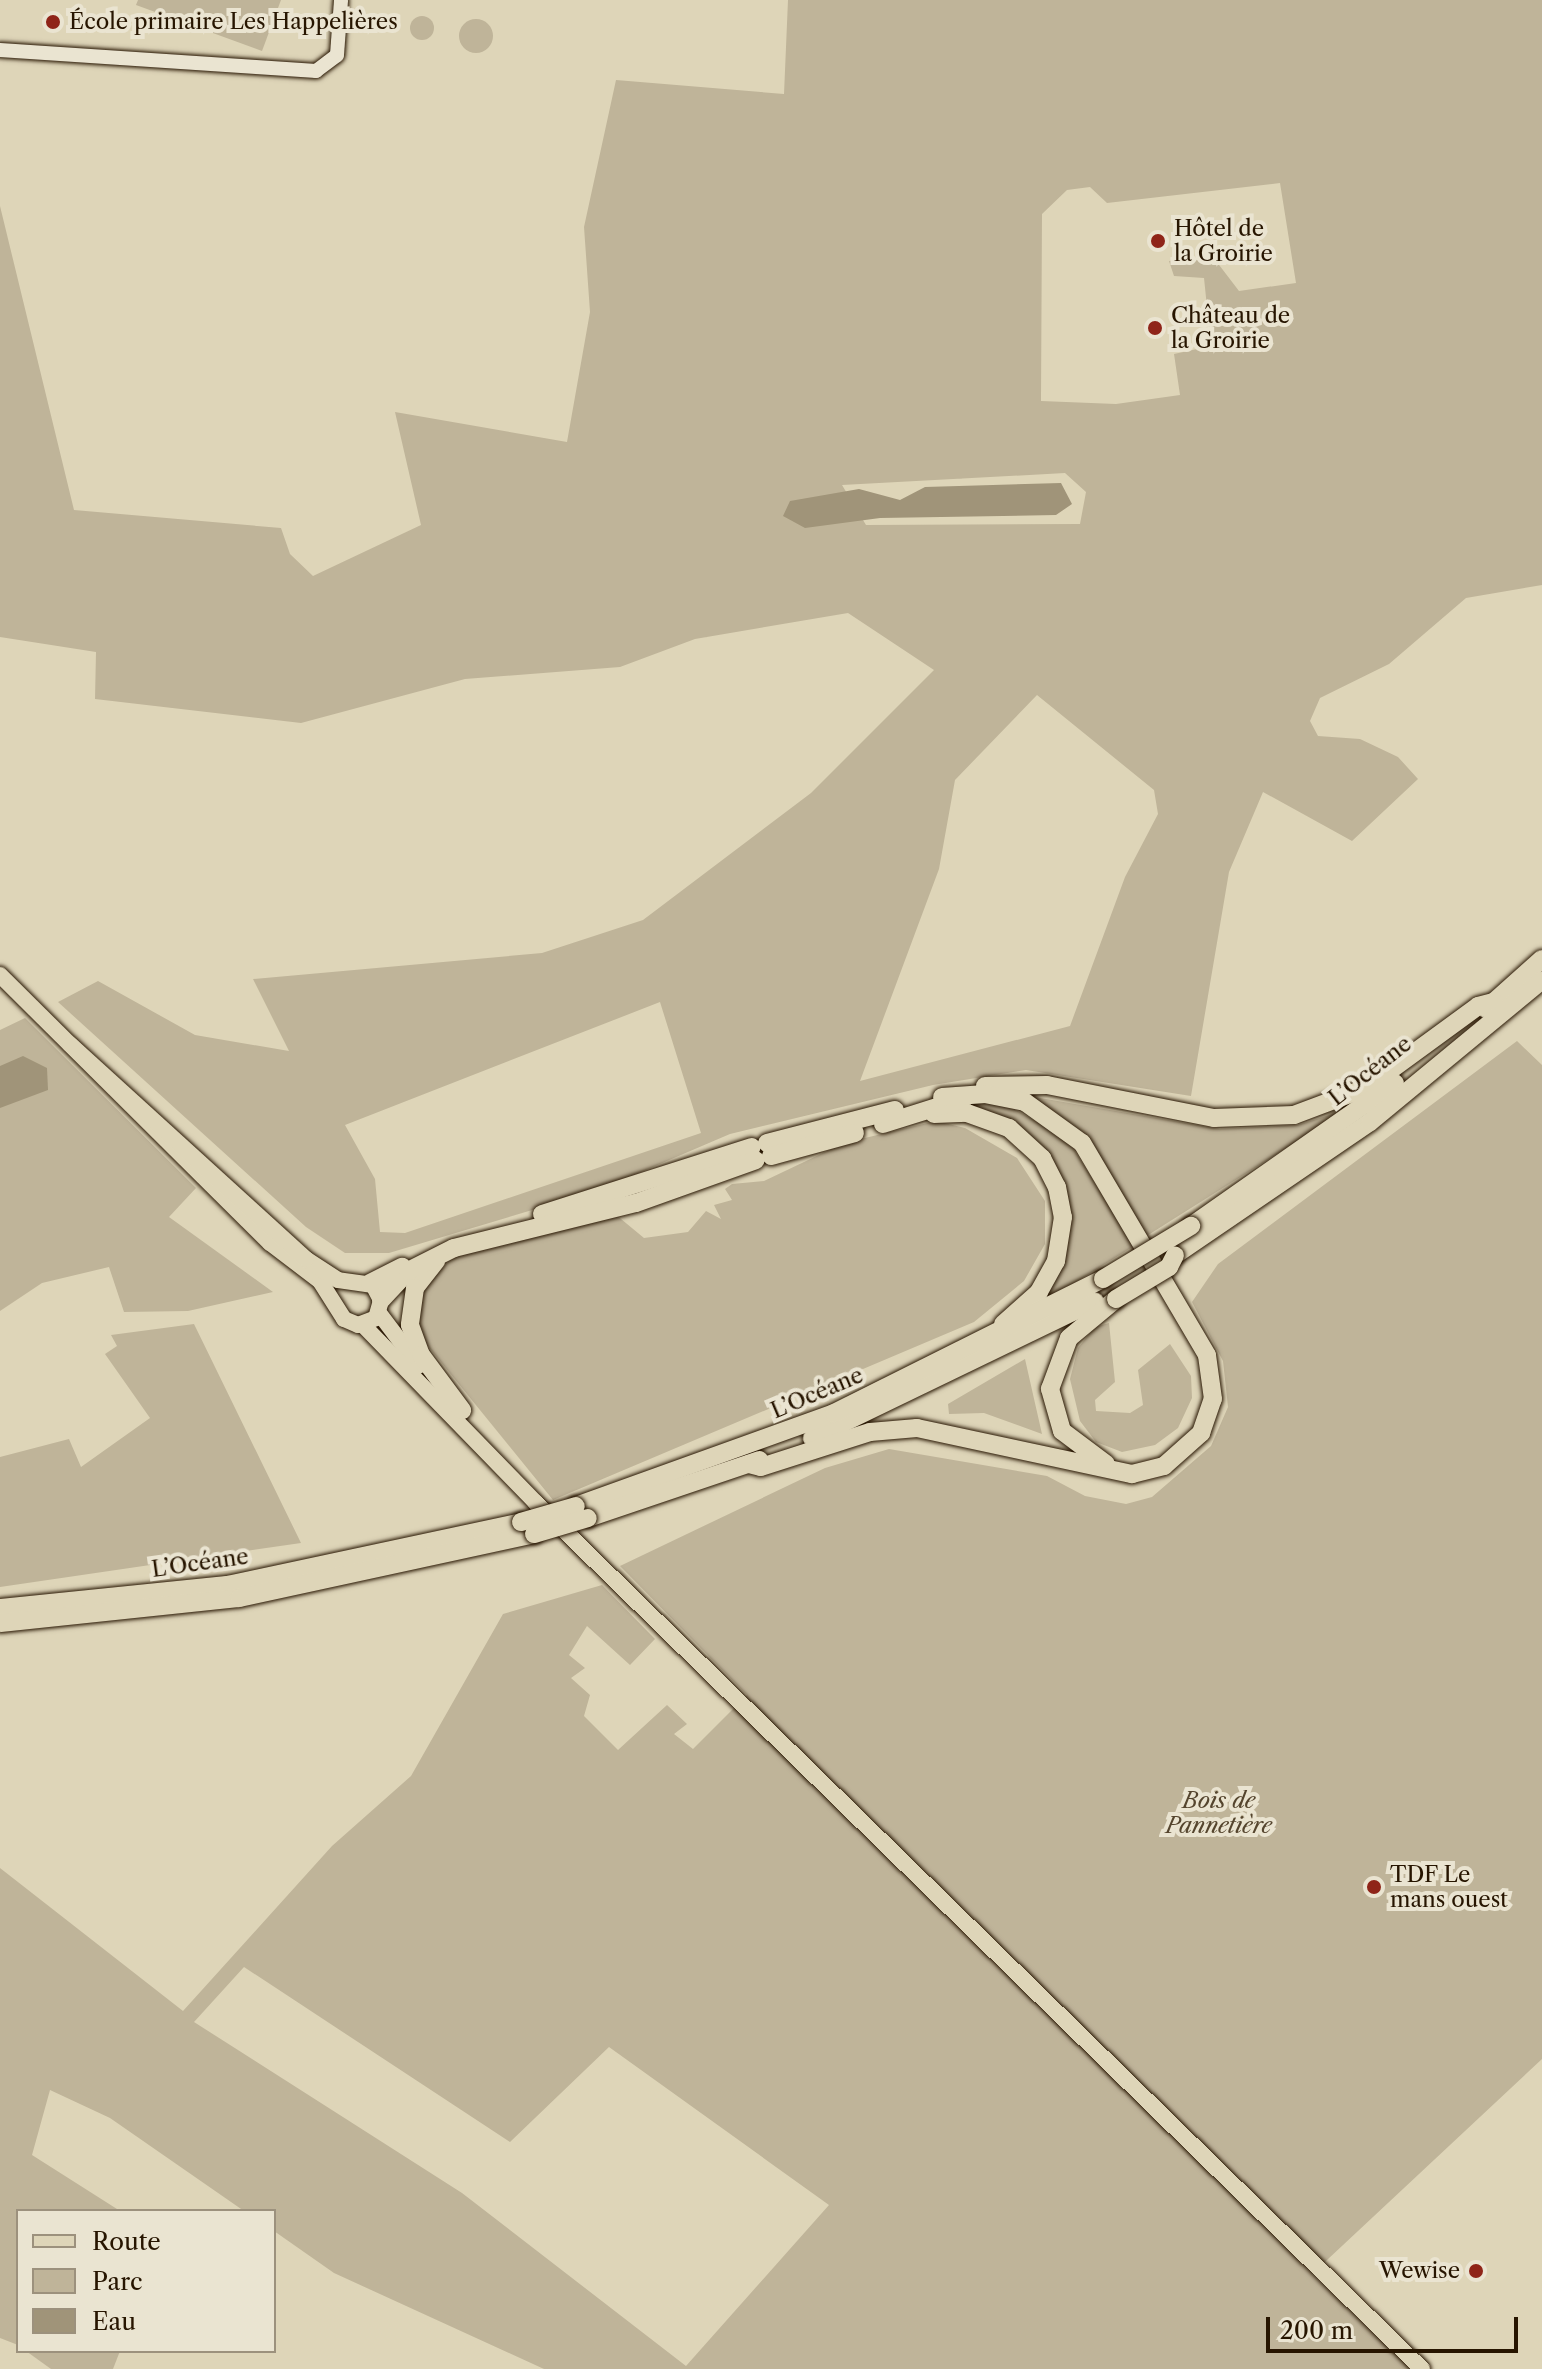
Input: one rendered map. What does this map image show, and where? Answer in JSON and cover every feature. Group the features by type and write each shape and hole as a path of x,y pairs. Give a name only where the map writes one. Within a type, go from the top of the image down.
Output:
{"highway":[{"name":"L’Océane","path":"0,1623 302,1588 528,1528 749,1464 910,1396 1175,1255 1195,1232 1359,1111 1542,959"},
{"name":"L’Océane","path":"582,1512 745,1449 1110,1290 1384,1111 1542,980"},
{"path":"380,1306 408,1271 454,1248 942,1097 1039,1085 1204,1117 1294,1115 1366,1088 1478,1006 1493,1002"},
{"path":"749,1464 761,1467 870,1432 917,1428 1132,1474 1176,1458 1207,1422 1213,1378 1202,1343 1082,1143 1025,1102 942,1097"},
{"path":"883,1124 945,1103 995,1100 1039,1114 1072,1141 1184,1320 1207,1375 1207,1405 1195,1433 1148,1466 1115,1466 1081,1452 1062,1431 1050,1399 1064,1345 1110,1290"},
{"path":"842,1130 939,1114 989,1118 1027,1141 1057,1187 1063,1229 1051,1273 1029,1302 967,1353"},
{"path":"370,1283 439,1246 708,1170"},
{"path":"454,1248 423,1275 408,1313 421,1355 462,1410"},
{"name":"L’Océane","path":"0,1608 275,1577 528,1528"}],"main road":[{"path":"0,975 336,1302 344,1319 363,1325 558,1523 1422,2369"},
{"path":"71,1045 306,1259 351,1282 370,1283 396,1341 462,1410 558,1523"},
{"path":"336,1302 351,1282"},
{"path":"363,1325 380,1306"}],"street":[{"path":"0,50 316,71 332,63 341,0"}],"green space":[{"path":"138,0 281,0 262,51 136,5"},
{"path":"788,0 1542,0 1542,585 1466,598 1389,664 1320,698 1310,721 1318,736 1360,739 1398,757 1418,779 1352,841 1263,792 1229,872 1191,1096 1026,1070 933,1085 730,1134 599,1190 389,1253 345,1253 306,1227 58,1002 98,981 195,1035 289,1051 253,979 542,953 643,920 811,793 934,670 848,613 695,639 620,667 465,679 301,723 95,699 96,652 0,637 0,206 74,510 281,528 290,554 313,576 421,525 395,412 567,442 590,312 584,227 616,80 784,94","holes":["1280,183 1296,283 1239,291 1213,257 1169,261 1174,276 1204,278 1211,346 1174,354 1180,395 1116,404 1041,401 1042,214 1067,190 1090,187 1107,203","1065,473 1086,492 1080,524 866,525 842,485","1037,695 1154,790 1158,814 1125,877 1070,1026 860,1081 939,869 955,780","660,1002 701,1133 405,1233 380,1232 375,1179 345,1125"]},
{"path":"422,16 430,20 434,28 430,36 422,40 414,36 410,28 414,20"},
{"path":"476,19 488,24 493,36 488,48 476,53 464,48 459,36 464,24"},
{"path":"25,1018 196,1188 169,1217 273,1292 188,1311 124,1312 109,1267 42,1283 0,1311 0,1030"},
{"name":"Bois de Pannetière","path":"1517,1041 1542,1065 1542,2059 1312,2274 1411,2369 544,2369 334,2273 276,2232 276,2209 241,2209 110,2118 50,2090 32,2155 117,2209 16,2209 16,2344 0,2338 0,1868 183,2011 332,1846 411,1776 503,1614 602,1585 655,1639 630,1665 587,1626 569,1655 585,1668 571,1678 590,1695 584,1716 618,1750 667,1705 687,1724 674,1734 693,1749 747,1695 620,1566 825,1468 889,1449 1047,1476 1085,1496 1126,1504 1152,1497 1211,1446 1228,1407 1223,1361 1192,1302 1218,1264","holes":["244,1967 510,2142 609,2047 829,2205 686,2366 462,2193 194,2022"]},
{"path":"1017,1094 1220,1129 1298,1125 1348,1109 1145,1237 1071,1124"},
{"path":"976,1102 1009,1106 1068,1140 1134,1246 1037,1306 1067,1236 1034,1141 939,1109"},
{"path":"936,1121 965,1128 1017,1158 1045,1201 1045,1244 1024,1281 974,1322 553,1500 419,1335 422,1290 452,1258 615,1214 644,1238 688,1232 706,1211 721,1219 714,1205 732,1200 725,1189 732,1184 764,1181 844,1143"},
{"path":"1109,1323 1115,1382 1095,1400 1096,1411 1130,1413 1143,1405 1138,1370 1170,1344 1191,1376 1192,1398 1178,1428 1155,1445 1122,1452 1096,1442 1080,1421 1070,1379 1078,1348 1095,1327"},
{"path":"194,1324 301,1543 0,1587 0,1457 69,1439 81,1467 150,1418 105,1354 117,1346 111,1335"},
{"path":"1025,1359 1042,1434 984,1413 949,1414 948,1404"},
{"path":"29,2353 119,2353 113,2369 51,2369"}],"water":[{"path":"1061,483 1072,504 1056,515 880,518 805,528 783,516 790,501 859,489 900,500 925,487"},
{"path":"23,1056 47,1068 48,1090 0,1108 0,1066"}],"place":[{"name":"École primaire Les Happelières","path":"53,22"},
{"name":"Hôtel de la Groirie","path":"1158,241"},
{"name":"Château de la Groirie","path":"1155,328"},
{"name":"TDF Le mans ouest","path":"1374,1887"},
{"name":"Wewise","path":"1476,2271"}]}
